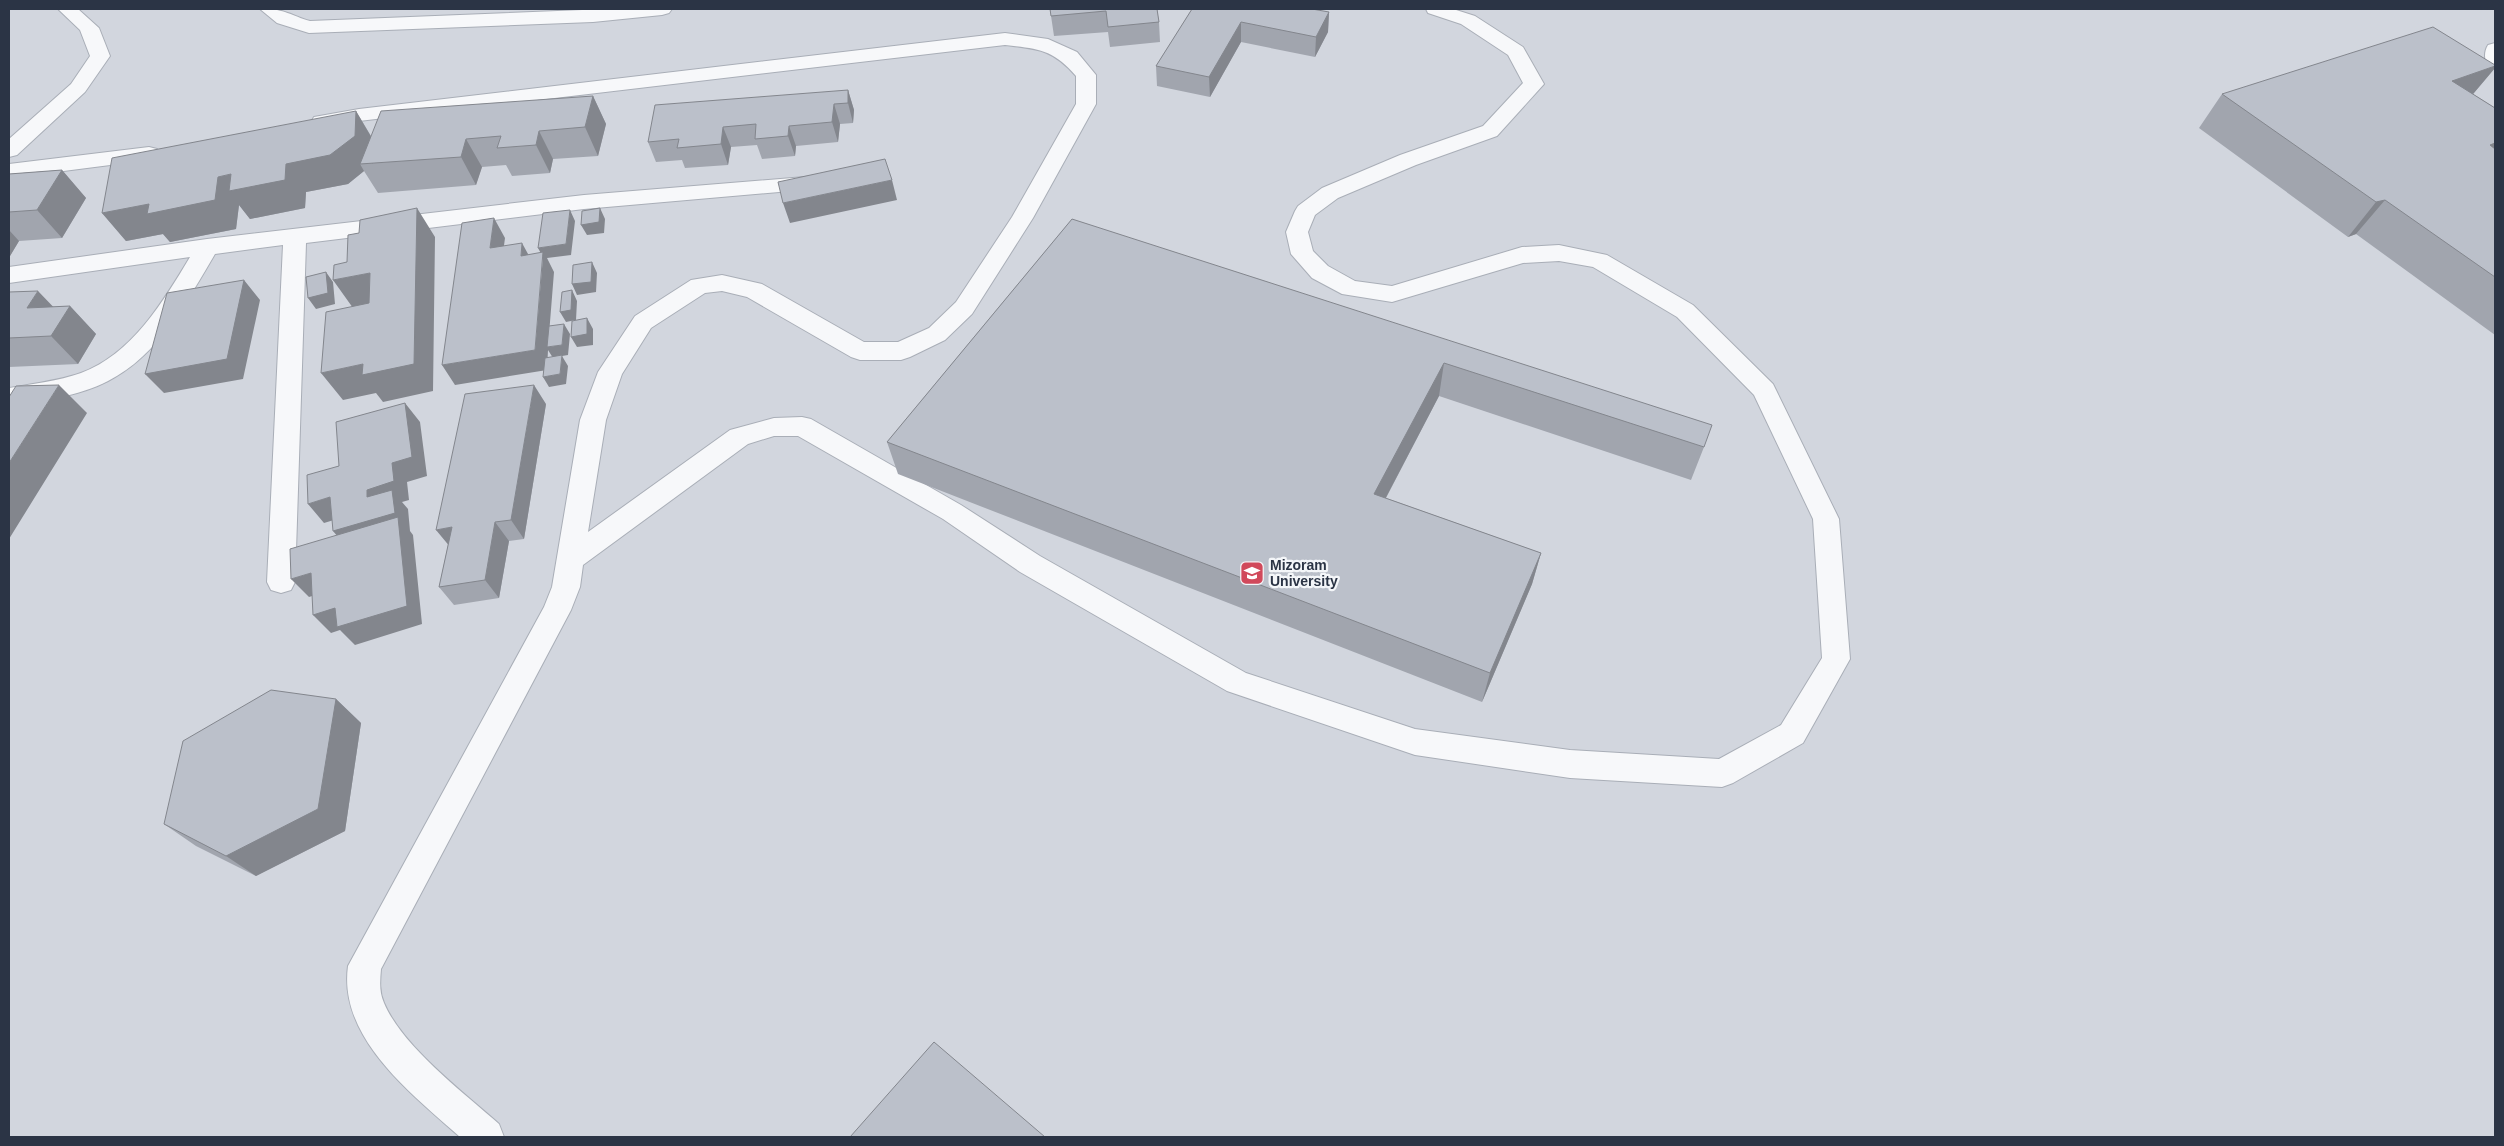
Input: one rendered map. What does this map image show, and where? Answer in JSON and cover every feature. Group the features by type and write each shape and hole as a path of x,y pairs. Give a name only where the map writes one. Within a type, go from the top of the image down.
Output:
{"street":[{"path":"9,150 78,88 100,56 88,28 67,9"},
{"path":"270,9 284,19 309,27 593,16 662,9"},
{"path":"570,560 739,437 774,426 802,426 952,512 1030,564 1237,682 1415,742 1570,764 1722,773 1792,734 1836,659 1826,519 1764,390 1685,311 1599,260 1559,253 1522,255 1392,294 1350,288 1320,272 1302,254 1297,232 1306,211 1330,193 1408,160 1490,131 1534,84 1516,51 1468,20 1435,9"},
{"path":"302,125 369,114 1005,39 1041,43 1070,56 1086,75 1086,104 1022,218 964,308 937,334 901,352 860,351 754,290 722,283 699,286 643,322 610,372 593,420 566,587 557,610 365,966 363,990 375,1023 398,1055 486,1137"},
{"path":"2495,49 2495,62"},
{"path":"9,171 131,157 169,150"},
{"path":"9,275 207,247 584,202 841,181"},
{"path":"281,582 296,237"},
{"path":"9,397 51,390 99,375 130,355 174,304 207,247"}],"shaded area":[{"name":"Mizoram University","path":"9,9 2495,9 2495,1137 9,1137"}],"building":[{"path":"1050,9 1157,9 1159,22 1108,27 1106,11 1051,16"},
{"path":"1192,9 1312,9 1329,12 1316,37 1241,22 1209,77 1156,66"},
{"path":"2433,27 2495,65 2452,81 2495,108 2495,143 2490,145 2495,149 2495,277 2385,200 2376,202 2222,94"},
{"path":"848,90 848,103 834,104 832,122 789,126 788,136 755,139 756,124 723,127 721,144 677,148 679,139 648,142 655,105"},
{"path":"593,96 585,127 539,131 536,145 497,148 501,136 466,139 461,157 360,164 381,111"},
{"path":"356,111 355,136 330,155 286,164 285,180 229,191 231,174 218,177 215,200 147,214 149,204 102,213 112,158"},
{"path":"885,159 892,180 783,203 778,182"},
{"path":"62,170 37,210 9,212 9,174"},
{"path":"417,208 414,364 362,375 363,364 321,373 326,312 369,303 370,273 333,280 334,265 347,262 348,235 359,233 360,220"},
{"path":"600,208 599,222 581,225 582,211"},
{"path":"570,210 566,244 538,248 543,213"},
{"path":"494,218 490,248 522,243 521,256 543,252 535,350 442,365 462,223"},
{"path":"1072,219 1712,425 1704,447 1444,363 1374,494 1541,553 1490,673 887,442"},
{"path":"592,262 591,282 572,284 573,265"},
{"path":"326,272 328,293 308,298 306,277"},
{"path":"244,280 227,359 145,374 167,293"},
{"path":"572,290 571,310 560,312 562,292"},
{"path":"38,291 27,308 70,306 51,336 9,338 9,292"},
{"path":"587,318 587,334 571,337 572,321"},
{"path":"564,324 562,345 547,347 549,326"},
{"path":"562,355 560,374 543,377 545,358"},
{"path":"59,385 9,463 9,397 16,386"},
{"path":"534,385 511,520 495,522 485,580 439,587 452,527 436,530 465,394"},
{"path":"405,403 412,457 392,463 394,481 367,490 367,497 392,490 395,513 333,531 330,497 308,504 307,475 339,466 336,422"},
{"path":"398,517 407,606 337,627 335,608 313,615 311,573 291,579 290,549"},
{"path":"271,690 336,699 318,809 226,856 164,824 183,741"},
{"path":"934,1042 1045,1137 850,1137"}],"place":[{"name":"Mizoram University","path":"1252,573"}]}
